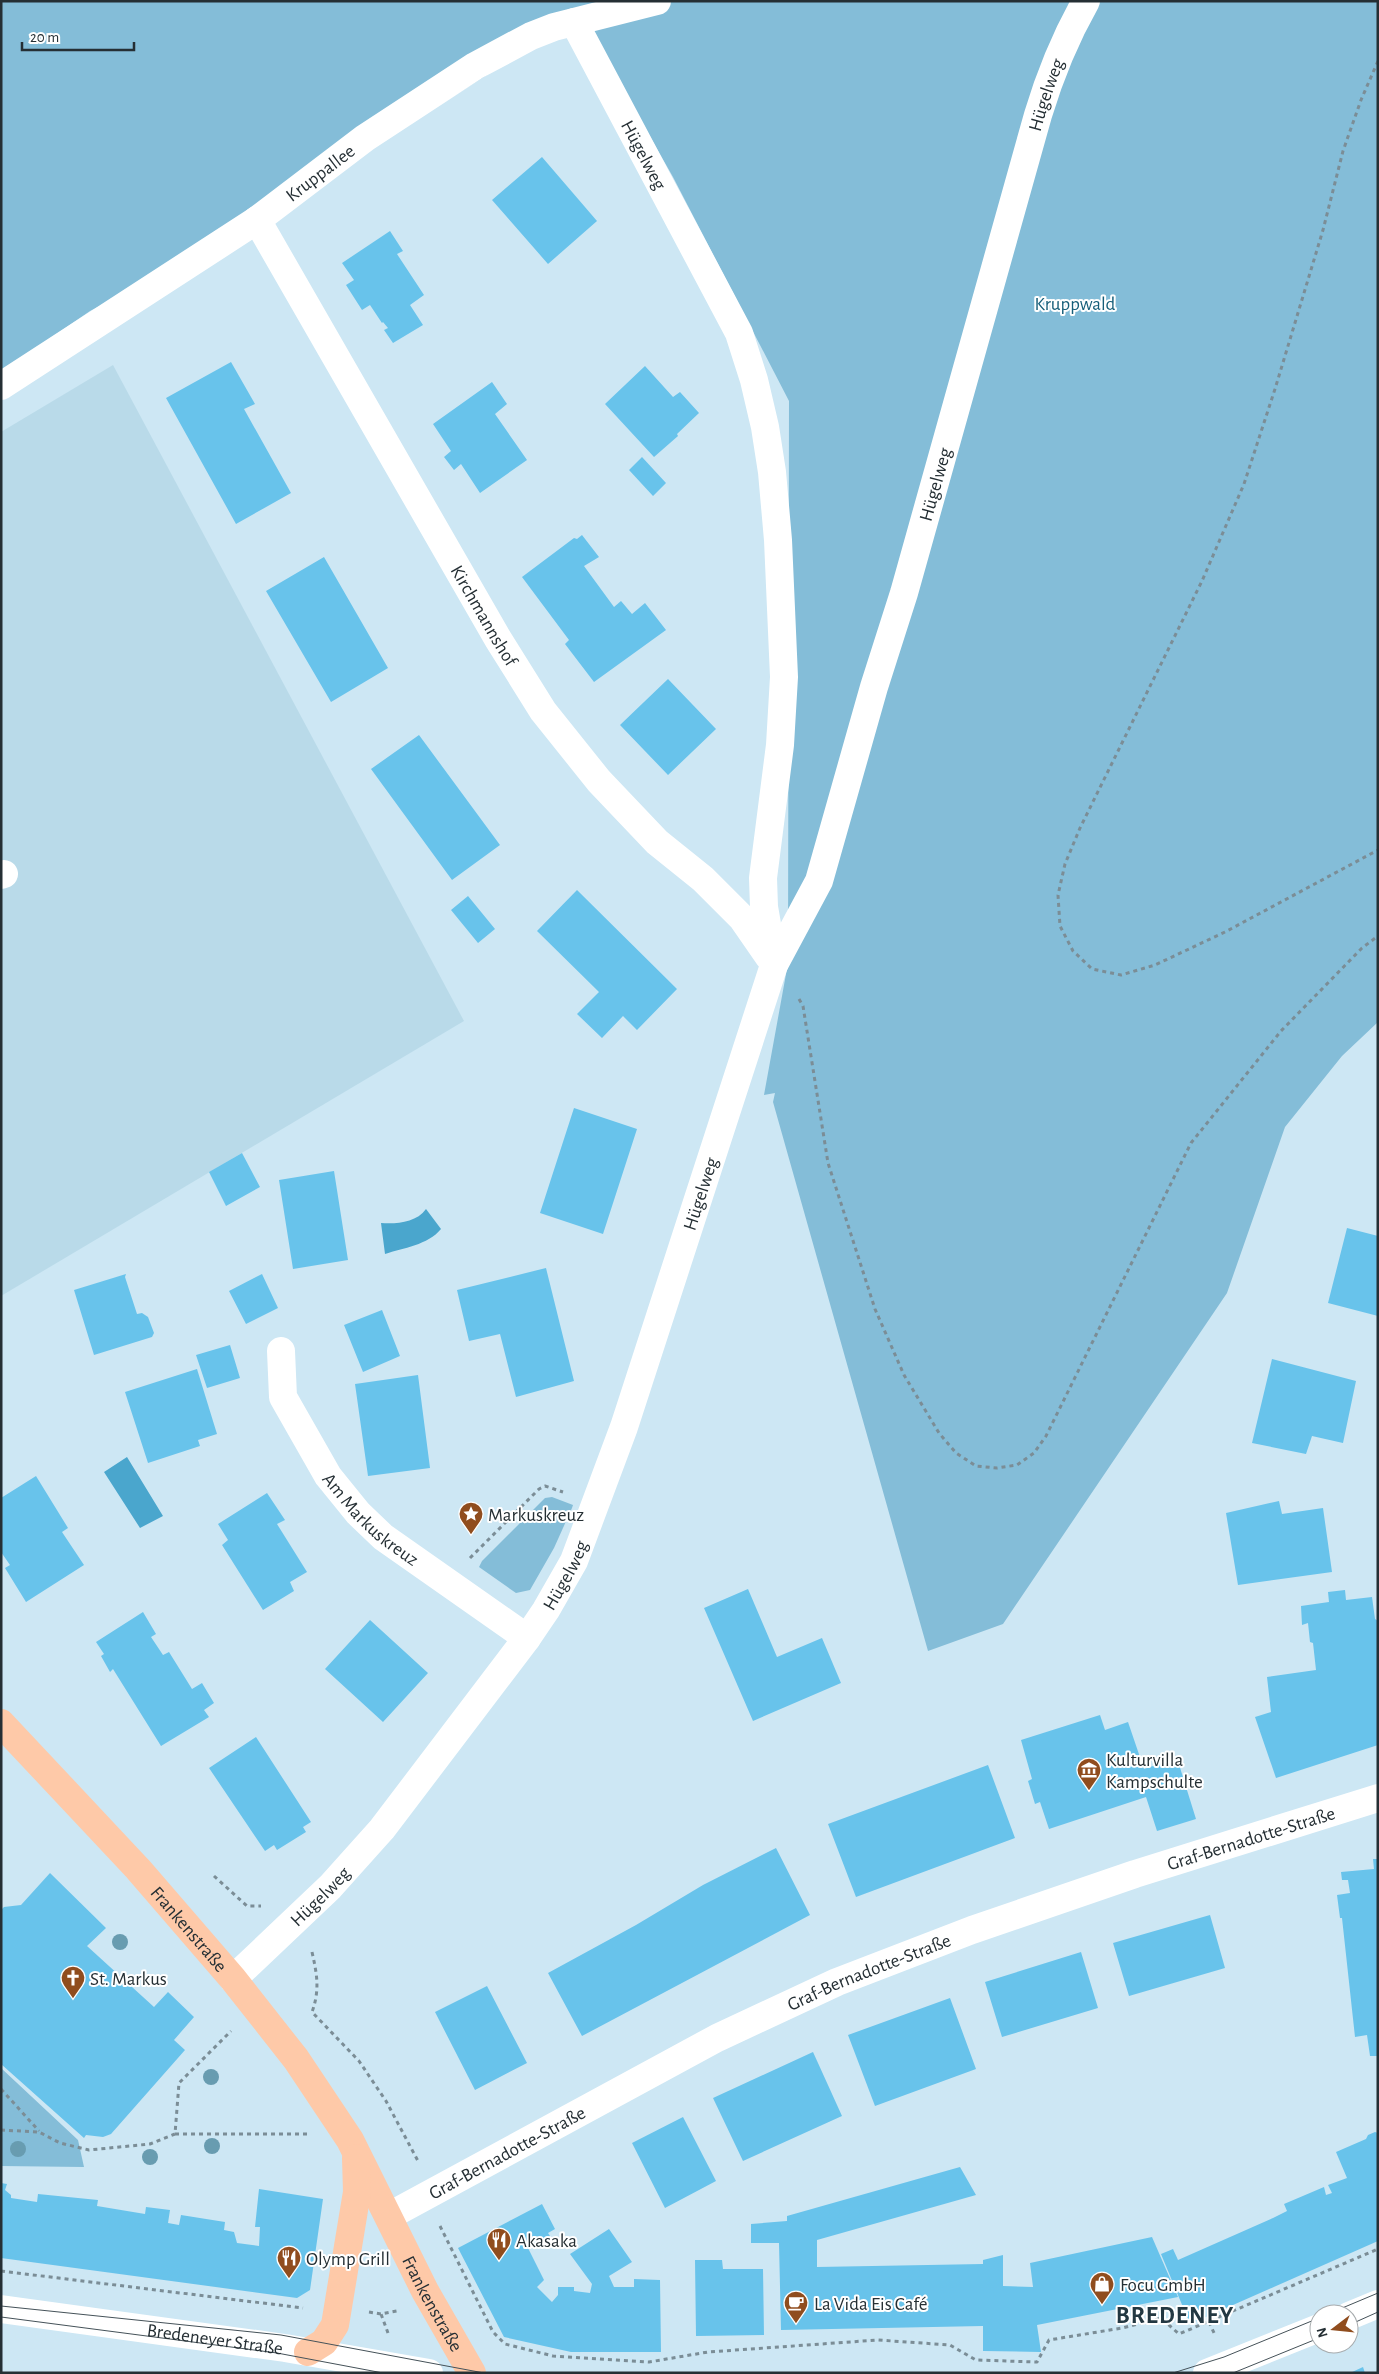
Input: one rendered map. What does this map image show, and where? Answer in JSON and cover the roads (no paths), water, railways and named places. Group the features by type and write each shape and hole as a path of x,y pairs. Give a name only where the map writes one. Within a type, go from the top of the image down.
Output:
{"main road":[{"name":"Frankenstraße","path":"1,1723 138,1869 233,1979 296,2059 356,2151 425,2291 472,2373"},
{"path":"308,2352 324,2342 335,2326 357,2192 356,2151"}],"street":[{"name":"Kruppallee","path":"1,386 257,220 295,189 366,138 468,71 532,36 554,27 657,1"},
{"name":"Hügelweg","path":"233,1979 330,1887 382,1829 527,1638 546,1610 574,1561 624,1427 774,965 819,882 874,687 904,593 1050,75 1066,38 1086,1"},
{"name":"Hügelweg","path":"574,22 739,333 754,380 765,427 772,472 778,540 784,677 780,745 763,878 764,907 774,965"},
{"name":"Kirchmannshof","path":"257,220 498,639 543,711 599,781 657,842 703,879 742,918 774,965"},
{"name":"Am Markuskreuz","path":"281,1351 283,1397 328,1476 358,1513 383,1537 527,1638"},
{"name":"Graf-Bernadotte-Straße","path":"389,2216 717,2038 837,1982 981,1927 1135,1874 1378,1798"},
{"path":"1359,2312 1378,2304"},
{"name":"Bredeneyer Straße","path":"1,2309 308,2352 429,2373"},
{"path":"1208,2373 1309,2332"}],"tram line":[{"path":"1352,2304 1378,2293"},
{"path":"1,2306 281,2335 484,2373"},
{"path":"1359,2321 1378,2312"},
{"path":"1,2317 277,2353 383,2373"},
{"path":"1173,2373 1224,2357 1309,2322"},
{"path":"1233,2373 1309,2342"}],"place":[{"name":"Markuskreuz","path":"471,1535"},
{"name":"Kulturvilla Kampschulte","path":"1089,1791"},
{"name":"St. Markus","path":"73,1999"},
{"name":"Akasaka","path":"499,2261"},
{"name":"Olymp Grill","path":"289,2279"},
{"name":"Focu GmbH","path":"1102,2305"},
{"name":"La Vida Eis Café","path":"796,2324"}],"district":[{"name":"BREDENEY","path":"1175,2315"}],"park label":[{"name":"Kruppwald","path":"1075,303"}]}
